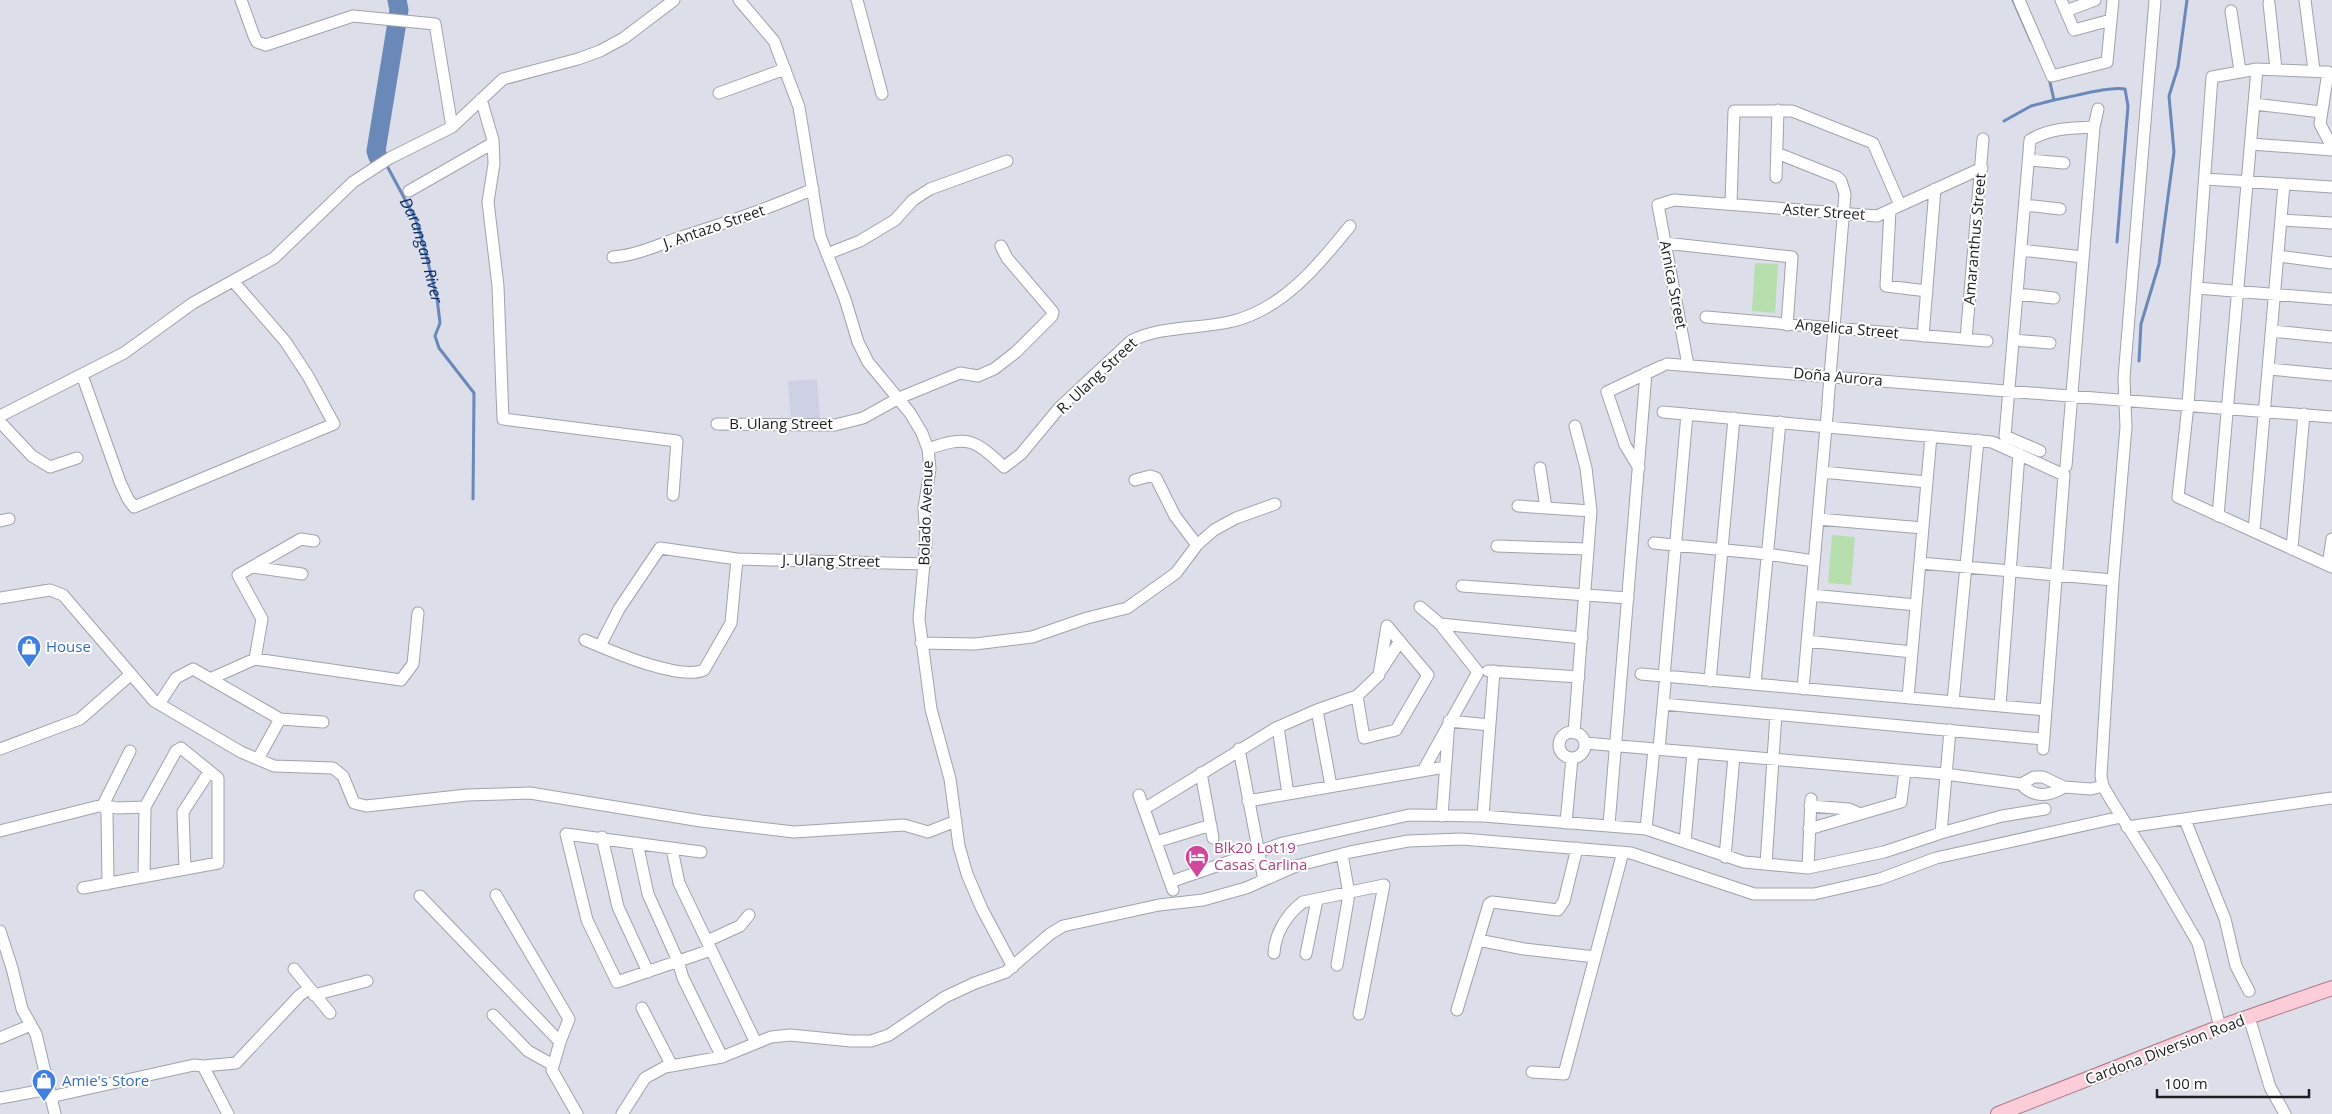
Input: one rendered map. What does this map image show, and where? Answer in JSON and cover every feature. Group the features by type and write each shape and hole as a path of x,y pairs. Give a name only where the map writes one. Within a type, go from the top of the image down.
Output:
{"main road":[{"name":"Cardona Diversion Road","path":"1998,1114 2220,1027 2332,988"}],"street":[{"path":"241,0 257,42 266,46 353,16 434,24 452,126"},
{"path":"0,416 124,353 193,303 274,258 352,182 390,158 452,126 503,79 578,59 616,43 674,0"},
{"name":"Bolado Avenue","path":"740,0 774,41 786,69 799,107 820,236 845,299 858,342 868,362 899,398 922,433 928,449 930,469 924,508 924,564 919,619 931,709 950,779 959,846 967,874 982,909 1013,967"},
{"path":"857,0 882,94"},
{"path":"2019,0 2052,76 2107,62 2113,0"},
{"path":"2095,0 2063,6 2074,30 2111,20"},
{"path":"2155,0 2124,378 2126,427 2100,765 2103,786 2198,943 2220,1027"},
{"path":"2305,0 2314,70"},
{"path":"2269,3 2276,69"},
{"path":"2232,11 2240,71"},
{"path":"719,93 786,69"},
{"path":"2218,516 2229,408 2257,69"},
{"path":"2251,144 2332,148 2320,124 2328,72 2257,69 2212,77 2188,405 2178,497 2330,566 2332,538"},
{"path":"481,99 493,143 494,164 488,202 498,286 503,419 677,441 673,495"},
{"path":"2254,104 2321,112"},
{"path":"2066,466 2082,257 2094,127 2098,109"},
{"path":"1776,177 1778,110"},
{"path":"1731,204 1734,111 1792,111 1873,143 1895,207 1886,286 1927,291"},
{"path":"2040,451 2005,436 2030,140 2041,134 2062,128 2094,127"},
{"name":"Amaranthus Street","path":"1966,339 1983,139"},
{"path":"409,191 493,143"},
{"path":"1777,154 1840,181 1845,194 1803,689"},
{"path":"2028,160 2064,163"},
{"path":"826,254 860,241 896,220 913,200 930,189 1006,161"},
{"name":"Aster Street","path":"1658,204 1674,200 1877,216 1982,168"},
{"path":"2205,179 2332,187"},
{"path":"2254,531 2266,411 2284,184"},
{"name":"J. Antazo Street","path":"612,257 633,255 770,208 813,189"},
{"path":"1923,336 1935,190"},
{"name":"Arnica Street","path":"1658,204 1688,365"},
{"path":"2025,205 2060,209"},
{"path":"2280,220 2332,223"},
{"name":"R. Ulang Street","path":"928,449 953,440 972,441 1004,467 1021,454 1060,407 1131,341 1144,334 1228,322 1254,315 1316,268 1350,226"},
{"path":"1665,243 1792,256 1787,324"},
{"name":"B. Ulang Street","path":"717,424 835,425 863,418 899,398 960,373 978,376 994,369 1016,352 1052,316 1053,312 1050,306 1007,258 1001,246"},
{"path":"2021,250 2082,257"},
{"path":"2278,256 2332,263"},
{"path":"82,375 120,482 134,507 334,424 308,376 285,341 233,281"},
{"path":"2197,288 2332,299"},
{"path":"2017,294 2054,298"},
{"name":"Angelica Street","path":"1706,318 1987,341"},
{"path":"2272,331 2332,337"},
{"path":"2013,340 2050,343"},
{"name":"Doña Aurora","path":"1646,373 1665,365 1688,365 2332,417"},
{"path":"2269,369 2332,375"},
{"path":"1609,825 1646,373"},
{"path":"1638,468 1625,445 1607,392 1646,373"},
{"path":"1663,412 1992,442 2064,475 2043,744 1950,730 1663,704"},
{"path":"1646,829 1663,704 1687,414"},
{"path":"2292,548 2304,414"},
{"path":"1710,681 1734,418"},
{"path":"0,422 32,456 50,467 77,458"},
{"path":"1755,684 1780,422"},
{"path":"1574,733 1591,511 1586,468 1575,426"},
{"path":"1908,698 1931,436"},
{"path":"1953,702 1964,567 1978,440"},
{"path":"2000,706 2019,454"},
{"path":"1540,468 1546,508"},
{"path":"1822,472 1927,482"},
{"path":"1135,480 1150,476 1156,478 1175,516 1197,545"},
{"path":"921,643 975,644 1032,638 1087,618 1127,608 1170,579 1197,545 1214,530 1236,518 1275,504"},
{"path":"1518,506 1591,511"},
{"path":"1818,519 1923,528"},
{"path":"255,659 262,619 238,575 302,539 314,541"},
{"path":"1654,543 1767,554 1814,561"},
{"path":"1497,546 1588,550"},
{"name":"J. Ulang Street","path":"600,646 620,609 660,548 737,559 924,564"},
{"path":"585,640 658,667 697,673 704,670 731,623 737,559"},
{"path":"1920,564 2113,580"},
{"path":"252,567 302,574"},
{"path":"1462,586 1628,598"},
{"path":"0,598 50,590 63,595 130,675 159,704 241,752 274,766 333,768 343,776 354,803 366,806 467,796 530,793 701,820 794,832 904,825 928,832 956,821"},
{"path":"1811,595 1916,605"},
{"path":"1420,607 1440,624 1478,672"},
{"path":"210,679 255,659 401,680 413,664 418,613"},
{"path":"1440,624 1582,638"},
{"path":"1357,696 1364,738 1396,730 1428,675 1387,626 1379,675"},
{"path":"1144,809 1278,727 1317,710 1357,696 1379,675 1400,641"},
{"path":"1807,641 1912,652"},
{"path":"159,704 176,678 193,669 280,719 323,722"},
{"path":"1478,672 1494,671 1579,677"},
{"path":"1483,816 1494,671"},
{"path":"1424,769 1449,721 1478,672"},
{"path":"1641,674 1665,680 1755,684 2046,710"},
{"path":"0,749 80,719 130,675"},
{"path":"1317,710 1331,786"},
{"path":"1766,864 1776,714"},
{"path":"258,759 280,719"},
{"path":"1449,721 1490,724"},
{"path":"1442,816 1449,721"},
{"path":"1278,727 1288,794"},
{"path":"1940,833 1950,730"},
{"path":"1574,733 1581,737 1585,743 1581,754 1572,758 1564,755 1560,744 1566,734 1574,733"},
{"path":"1585,743 1946,774 2021,784 2034,777 2044,777 2064,787 2091,789 2103,786"},
{"path":"83,888 108,884 218,863 218,778 208,772 181,748 176,751 145,806 144,877"},
{"path":"1240,749 1257,852 1264,880"},
{"path":"108,884 107,812 104,805 130,751"},
{"path":"1685,842 1693,752"},
{"path":"1725,857 1734,756"},
{"path":"1566,823 1572,758"},
{"path":"1248,801 1424,769 1445,767"},
{"path":"1809,830 1902,802 1905,771"},
{"path":"185,869 183,812 208,772"},
{"path":"1201,773 1213,838"},
{"path":"2021,784 2028,792 2039,795 2054,793 2064,787"},
{"path":"1139,795 1171,886 1283,843 1409,815 1483,816 1646,829 1744,862 1808,868 1884,852 1940,833 2002,816 2045,809"},
{"path":"622,1114 645,1078 665,1067 722,1057 771,1037 790,1035 852,1042 871,1041 889,1035 945,997 975,983 1006,972 1050,934 1063,926 1159,904 1203,900 1264,880 1296,866 1342,854 1408,841 1462,839 1623,852 1648,858 1754,894 1814,894 1880,879 1936,858 2124,822 2184,820 2332,798"},
{"path":"1808,868 1811,802 1849,809 1860,814"},
{"path":"0,830 104,805 117,808 145,806"},
{"path":"2184,820 2225,919 2236,966 2249,991"},
{"path":"1156,842 1211,825"},
{"path":"701,852 637,844 602,837 566,834 588,920 617,982 678,961 709,946 740,926 749,915"},
{"path":"602,837 618,907 648,972"},
{"path":"637,844 648,894 678,961 683,978 722,1057"},
{"path":"1457,1010 1487,909 1492,902 1558,910 1564,901 1577,848"},
{"path":"672,849 680,883 756,1043"},
{"path":"1532,1072 1564,1074 1623,852"},
{"path":"1337,964 1349,894 1342,854"},
{"path":"1274,952 1277,933 1303,902 1384,886 1358,1014"},
{"path":"420,896 560,1042"},
{"path":"496,896 569,1019 552,1070 577,1114"},
{"path":"1306,954 1317,900"},
{"path":"0,931 12,968 22,1009 36,1034 55,1114"},
{"path":"1478,940 1524,949 1595,957"},
{"path":"294,969 330,1014"},
{"path":"0,1098 49,1093 172,1068 236,1063 300,995 367,981"},
{"path":"642,1008 672,1066"},
{"path":"493,1015 528,1051 553,1065"},
{"path":"2250,1017 2270,1087 2285,1114"},
{"path":"0,1038 31,1025"},
{"path":"203,1066 228,1114"}],"shaded area":[{"path":"817,379 820,419 791,421 788,381"}],"green space":[{"path":"1755,263 1778,264 1775,313 1752,311"},
{"path":"1832,535 1855,537 1851,585 1828,583"}],"waterway":[{"name":"Darangan River","path":"378,157 376,151 399,10 397,0"},
{"path":"2013,0 2031,41"},
{"path":"2139,361 2141,324 2159,264 2174,152 2169,96 2178,67 2187,0"},
{"path":"2049,78 2054,100 2100,90 2125,89 2128,106 2117,242"},
{"path":"2004,121 2031,106 2054,100"},
{"name":"Darangan River","path":"386,164 416,220 424,247 437,298 440,323 435,336 439,348 474,393 473,499"}],"place":[{"name":"House","path":"29,668"},
{"name":"Blk20 Lot19 Casas Carlina","path":"1197,878"},
{"name":"Amie's Store","path":"44,1102"}]}
